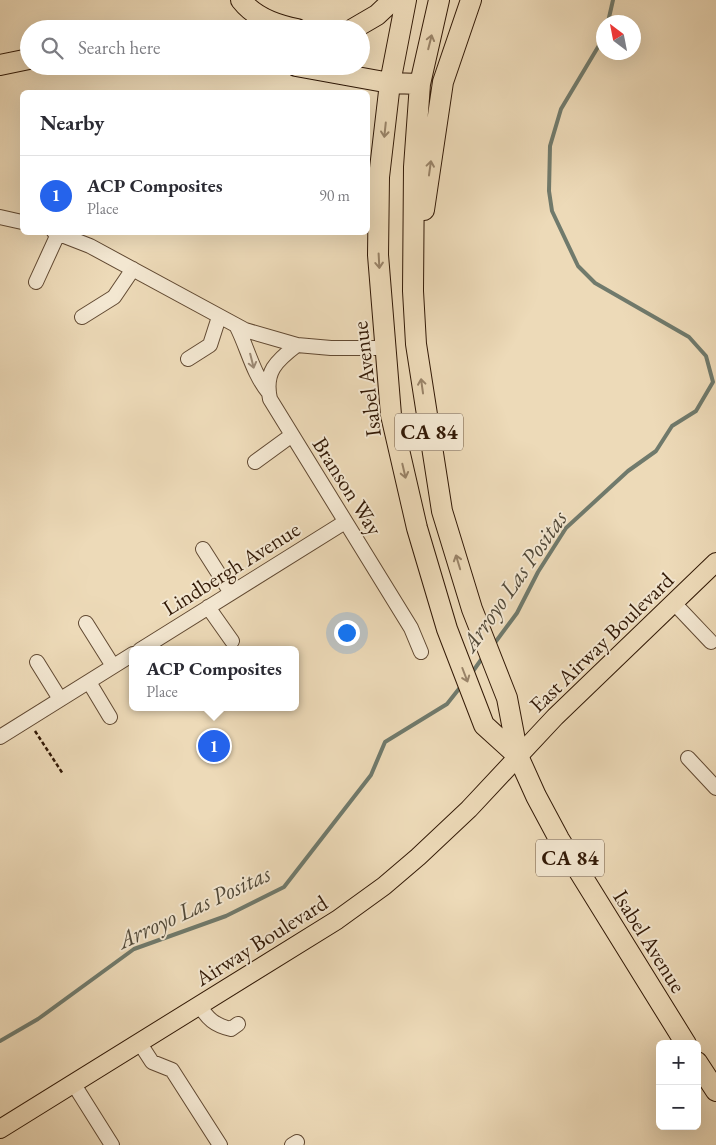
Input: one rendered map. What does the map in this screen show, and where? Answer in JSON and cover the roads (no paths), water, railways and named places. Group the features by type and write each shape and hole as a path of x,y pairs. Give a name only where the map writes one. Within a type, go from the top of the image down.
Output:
{"highway":[{"path":"241,0 257,16 267,20"},
{"path":"368,20 377,15 393,0"},
{"name":"Isabel Avenue","path":"406,0 390,83 380,177 378,255 384,348 391,415 417,528 447,629 484,725 518,756"},
{"name":"Isabel Avenue","path":"439,0 420,84 414,167 413,250 416,344 442,511 472,609 507,698 518,756 536,796 559,839 684,1040"},
{"path":"413,250 421,235 443,82 472,0"},
{"path":"0,65 20,61"},
{"path":"346,75 390,83 420,84"},
{"path":"701,1068 716,1091"}],"main road":[{"name":"East Airway Boulevard","path":"518,756 716,562"},
{"name":"Airway Boulevard","path":"0,1128 337,920 384,886 469,809 518,756"}],"street":[{"path":"0,218 20,222"},
{"path":"36,282 55,235"},
{"path":"61,235 90,246 237,327 297,345 384,348"},
{"path":"82,317 114,297 133,269"},
{"path":"188,359 210,345 219,317"},
{"name":"Branson Way","path":"237,327 249,352 254,370 411,628 422,652"},
{"path":"269,393 267,387 270,374 280,358 297,345"},
{"path":"255,462 292,435"},
{"name":"Lindbergh Avenue","path":"146,646 345,522"},
{"path":"203,549 231,593"},
{"path":"674,602 711,642"},
{"path":"208,607 232,641"},
{"path":"86,623 113,666"},
{"path":"0,737 129,656"},
{"path":"37,662 60,699"},
{"path":"89,682 110,717"},
{"path":"688,758 716,788"},
{"path":"200,1005 207,1018 217,1026 231,1029 238,1024"},
{"path":"139,1042 152,1062 172,1070 220,1145"},
{"path":"73,1083 112,1145"}],"waterway":[{"name":"Arroyo Las Positas","path":"610,15 613,0"},
{"name":"Arroyo Las Positas","path":"494,644 517,613 538,572 566,528 628,471 656,451 672,426 696,411 713,382 706,356 689,337 595,283 578,266 552,211 549,191 550,146 561,109 596,50"},
{"name":"Arroyo Las Positas","path":"471,674 483,657"},
{"name":"Arroyo Las Positas","path":"0,1041 38,1019 134,949 226,916 284,887 371,775 385,742 447,704 462,685"}],"place":[{"name":"ACP Composites","path":"214,746"}]}
